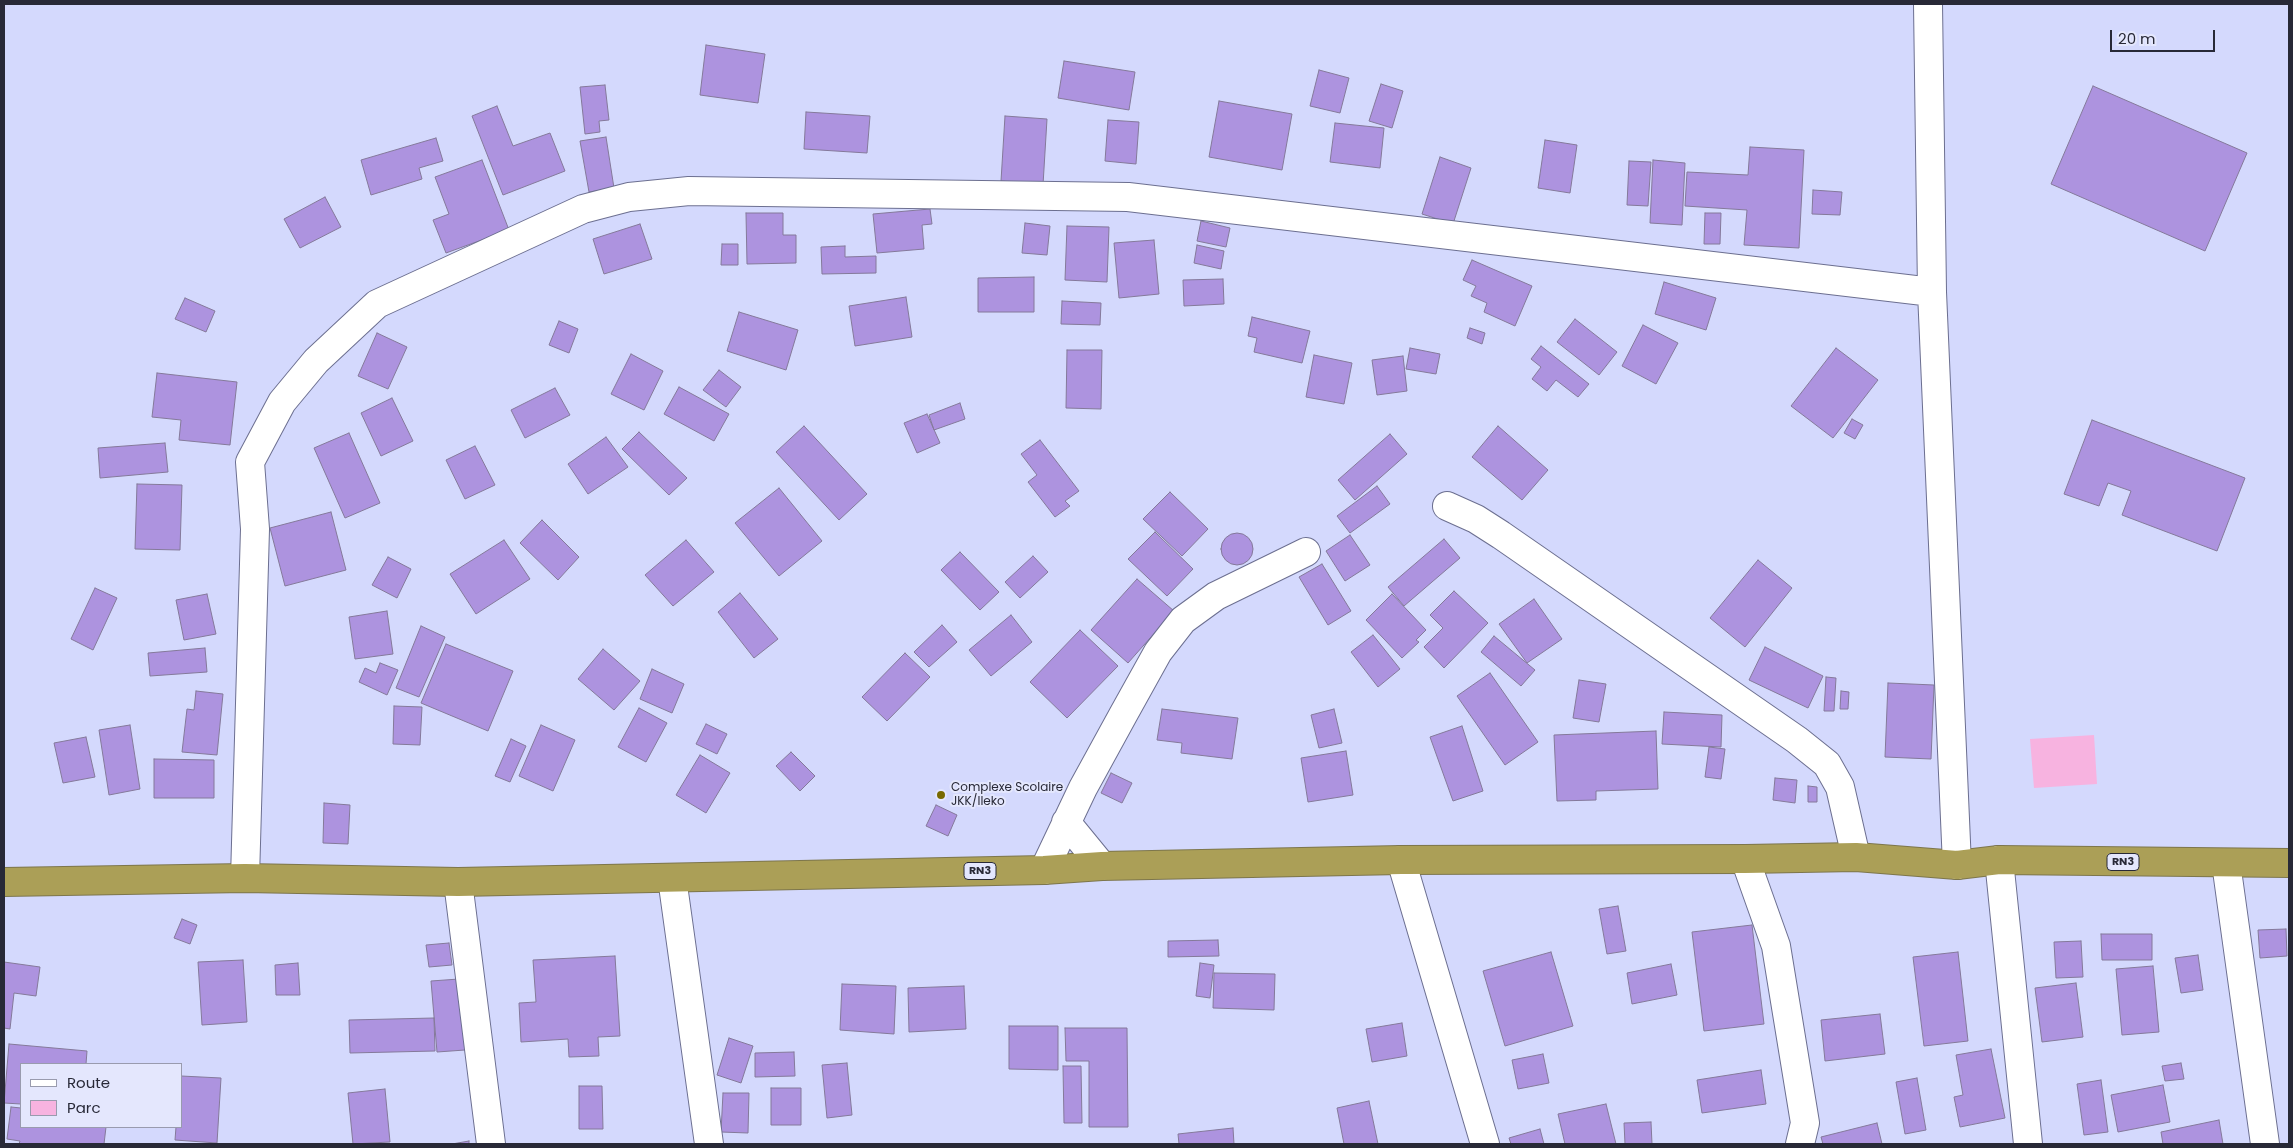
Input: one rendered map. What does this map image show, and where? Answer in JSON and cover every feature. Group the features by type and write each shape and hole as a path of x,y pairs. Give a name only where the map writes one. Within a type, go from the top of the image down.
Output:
{"highway":[{"name":"RN3","path":"4,882 245,878 458,882 1044,870 1102,866 1401,860 1745,860 1856,857 1957,865 1999,860 2289,863"}],"street":[{"path":"1928,4 1932,292 1957,865"},
{"path":"245,878 255,529 250,462 282,402 316,361 377,304 582,209 629,197 688,192 1128,197 1932,292"},
{"path":"1447,506 1476,519 1501,535 1797,740 1827,764 1840,787 1856,857"},
{"path":"1044,870 1066,822 1158,652 1183,620 1216,596 1306,552"},
{"path":"1066,822 1102,866"},
{"path":"1401,860 1485,1144"},
{"path":"1745,860 1776,946 1805,1122 1800,1144"},
{"path":"1999,860 2028,1144"},
{"path":"2226,863 2266,1144"},
{"path":"672,878 709,1144"},
{"path":"458,882 491,1144"}],"green space":[{"path":"2094,735 2097,784 2034,788 2030,739"}],"building":[{"path":"706,45 765,54 758,103 700,95"},
{"path":"1064,61 1135,72 1129,110 1058,98"},
{"path":"1319,70 1349,78 1340,113 1310,106"},
{"path":"1381,84 1403,91 1392,128 1369,121"},
{"path":"605,85 609,120 599,121 600,132 585,134 580,87"},
{"path":"2093,86 2247,153 2205,251 2051,184"},
{"path":"1219,101 1292,114 1282,170 1209,157"},
{"path":"497,106 513,146 550,133 565,171 503,195 472,116"},
{"path":"806,112 870,116 867,153 804,149"},
{"path":"1005,116 1047,119 1043,185 1001,181"},
{"path":"1108,120 1139,122 1136,164 1105,161"},
{"path":"1335,123 1384,128 1380,168 1330,162"},
{"path":"606,137 614,188 589,192 580,141"},
{"path":"436,138 443,161 419,168 422,179 371,195 361,160"},
{"path":"1545,140 1577,145 1570,193 1538,188"},
{"path":"1750,147 1804,150 1799,248 1744,245 1747,210 1685,206 1687,172 1748,175"},
{"path":"1440,157 1471,168 1453,224 1422,214"},
{"path":"482,160 509,230 446,253 433,220 449,214 435,177"},
{"path":"1653,160 1685,163 1682,225 1650,223"},
{"path":"1629,161 1651,162 1648,206 1627,205"},
{"path":"1813,190 1842,192 1840,215 1812,214"},
{"path":"325,197 341,227 300,248 284,219"},
{"path":"930,209 932,224 922,225 924,249 877,253 873,214"},
{"path":"746,213 783,213 783,235 796,235 796,263 747,264"},
{"path":"1705,213 1721,213 1720,244 1704,244"},
{"path":"1201,221 1230,228 1226,247 1197,241"},
{"path":"1025,223 1050,226 1047,255 1022,253"},
{"path":"640,224 652,259 604,274 593,239"},
{"path":"1067,226 1109,227 1107,282 1065,280"},
{"path":"1154,240 1159,294 1119,298 1114,243"},
{"path":"722,244 738,244 738,265 721,265"},
{"path":"1197,245 1224,251 1221,269 1194,263"},
{"path":"845,246 845,257 876,256 876,273 822,274 821,247"},
{"path":"1472,260 1532,286 1515,326 1484,312 1487,303 1471,296 1476,286 1463,280"},
{"path":"1034,277 1034,312 978,312 978,278"},
{"path":"1223,279 1224,304 1184,306 1183,280"},
{"path":"1664,282 1716,298 1706,330 1655,314"},
{"path":"906,297 912,337 855,346 849,306"},
{"path":"185,298 215,311 206,332 175,319"},
{"path":"1062,301 1101,303 1100,325 1061,324"},
{"path":"739,312 798,330 786,370 727,351"},
{"path":"1252,317 1310,331 1302,363 1254,352 1257,338 1248,336"},
{"path":"1575,319 1617,352 1599,375 1557,342"},
{"path":"559,321 578,329 569,353 549,345"},
{"path":"1643,325 1678,343 1656,384 1622,366"},
{"path":"1470,328 1485,333 1482,344 1467,338"},
{"path":"377,333 407,347 388,389 358,376"},
{"path":"1541,346 1589,384 1578,397 1556,380 1547,391 1532,379 1541,367 1531,359"},
{"path":"1410,348 1440,354 1436,374 1406,369"},
{"path":"1836,348 1878,380 1833,438 1791,406"},
{"path":"1067,350 1102,350 1101,409 1066,408"},
{"path":"631,354 663,371 644,410 611,394"},
{"path":"1314,355 1352,363 1344,404 1306,397"},
{"path":"1403,356 1407,391 1377,395 1372,360"},
{"path":"719,370 741,387 726,407 703,390"},
{"path":"157,373 237,382 230,445 179,440 181,420 152,417"},
{"path":"679,387 729,414 714,441 664,414"},
{"path":"555,388 570,415 525,438 511,410"},
{"path":"392,398 413,441 381,456 361,413"},
{"path":"960,403 965,419 934,430 929,415"},
{"path":"927,414 940,443 917,453 904,423"},
{"path":"1852,419 1863,425 1855,439 1844,433"},
{"path":"2092,420 2245,478 2217,551 2122,515 2131,491 2108,483 2099,506 2064,494"},
{"path":"804,426 867,494 839,520 776,452"},
{"path":"1498,426 1548,470 1522,500 1472,457"},
{"path":"639,432 687,478 669,495 622,449"},
{"path":"349,433 380,503 345,518 314,448"},
{"path":"1390,434 1407,454 1355,500 1338,480"},
{"path":"606,437 628,467 588,494 568,464"},
{"path":"1040,440 1079,491 1065,501 1070,506 1055,517 1028,482 1037,475 1021,454"},
{"path":"165,443 168,472 100,478 98,448"},
{"path":"475,446 495,485 465,499 446,460"},
{"path":"137,484 182,485 180,550 135,549"},
{"path":"1377,486 1390,504 1350,533 1337,516"},
{"path":"779,488 822,541 779,576 735,523"},
{"path":"1170,492 1208,529 1182,556 1143,519"},
{"path":"331,512 346,570 285,586 270,528"},
{"path":"542,520 579,557 558,580 520,543"},
{"path":"1155,532 1193,569 1167,596 1128,559"},
{"path":"1237,533 1243,534 1248,538 1252,543 1252,555 1248,560 1243,564 1237,565 1231,564 1226,560 1222,555 1221,549 1222,543 1226,538 1231,534"},
{"path":"1350,535 1370,565 1345,581 1326,551"},
{"path":"1444,539 1460,558 1404,606 1388,587"},
{"path":"504,540 530,579 476,614 450,574"},
{"path":"686,540 714,572 673,606 645,575"},
{"path":"960,552 999,592 980,610 941,570"},
{"path":"1033,556 1048,572 1020,598 1005,582"},
{"path":"388,557 411,569 397,598 372,585"},
{"path":"1758,560 1792,588 1745,647 1710,618"},
{"path":"1322,564 1351,611 1328,625 1299,577"},
{"path":"1137,579 1174,611 1128,663 1091,630"},
{"path":"95,588 117,598 93,650 71,639"},
{"path":"1454,591 1488,623 1444,668 1424,647 1443,628 1430,615"},
{"path":"740,593 778,639 754,658 718,612"},
{"path":"207,594 216,634 184,640 176,600"},
{"path":"1392,594 1426,630 1416,640 1419,642 1402,658 1366,620"},
{"path":"1534,599 1562,639 1527,663 1499,624"},
{"path":"387,611 393,654 355,659 349,617"},
{"path":"1011,615 1032,642 991,676 969,650"},
{"path":"942,625 957,642 929,667 914,652"},
{"path":"421,626 445,637 419,697 396,688"},
{"path":"1080,630 1118,666 1067,718 1030,682"},
{"path":"1373,635 1400,669 1378,687 1351,652"},
{"path":"1494,636 1535,670 1521,686 1481,652"},
{"path":"446,644 513,671 488,731 421,703"},
{"path":"1765,647 1823,676 1808,708 1749,680"},
{"path":"205,648 207,672 150,676 148,653"},
{"path":"603,649 640,681 614,710 578,679"},
{"path":"905,653 930,677 887,721 862,697"},
{"path":"380,663 398,670 387,695 359,682 365,668 376,673"},
{"path":"652,669 684,684 672,713 640,699"},
{"path":"1490,673 1538,742 1505,765 1457,696"},
{"path":"1826,677 1836,678 1834,711 1824,711"},
{"path":"1579,680 1606,684 1599,722 1573,718"},
{"path":"1888,683 1934,685 1931,759 1885,757"},
{"path":"196,691 223,694 217,755 182,752 187,709 194,710"},
{"path":"1841,691 1849,692 1848,709 1840,709"},
{"path":"394,706 422,707 420,745 393,744"},
{"path":"639,708 667,723 646,762 618,747"},
{"path":"1162,709 1238,718 1232,759 1181,753 1182,743 1157,740"},
{"path":"1334,709 1342,743 1319,748 1311,715"},
{"path":"1664,712 1722,715 1721,747 1662,744"},
{"path":"706,724 727,734 717,754 696,744"},
{"path":"130,725 140,789 109,795 99,730"},
{"path":"541,725 575,740 553,791 519,776"},
{"path":"1462,726 1483,791 1453,801 1430,737"},
{"path":"1656,731 1658,789 1596,791 1596,800 1557,801 1554,735"},
{"path":"86,737 95,777 63,783 54,743"},
{"path":"511,739 526,746 510,782 495,776"},
{"path":"1709,747 1725,749 1721,779 1705,777"},
{"path":"1346,751 1353,795 1308,802 1301,758"},
{"path":"791,752 815,776 800,791 776,766"},
{"path":"700,755 730,773 706,813 676,795"},
{"path":"154,759 214,760 214,798 154,798"},
{"path":"1111,773 1132,783 1122,803 1101,793"},
{"path":"1775,778 1797,780 1795,803 1773,800"},
{"path":"1808,786 1817,787 1817,802 1808,802"},
{"path":"324,803 350,805 348,844 323,843"},
{"path":"936,805 957,815 948,836 926,826"},
{"path":"1618,906 1626,951 1607,954 1599,909"},
{"path":"182,919 197,925 190,944 174,938"},
{"path":"1752,925 1764,1024 1704,1031 1692,932"},
{"path":"2286,929 2287,956 2260,958 2258,930"},
{"path":"2101,934 2152,934 2152,960 2102,960"},
{"path":"1218,940 1219,956 1168,957 1168,941"},
{"path":"2081,941 2083,977 2056,978 2054,942"},
{"path":"449,943 452,965 429,967 426,945"},
{"path":"1551,952 1573,1026 1505,1046 1483,971"},
{"path":"1958,952 1968,1041 1924,1046 1913,957"},
{"path":"2198,955 2203,990 2181,993 2175,958"},
{"path":"615,956 620,1036 598,1037 599,1056 569,1057 568,1039 521,1042 519,1003 536,1002 533,960"},
{"path":"243,960 247,1022 202,1025 198,962"},
{"path":"4,962 40,967 36,996 14,993 10,1029 4,1028"},
{"path":"298,963 300,995 276,995 275,965"},
{"path":"1200,963 1214,965 1210,998 1196,996"},
{"path":"1671,964 1677,995 1632,1004 1627,973"},
{"path":"2153,966 2159,1032 2122,1035 2116,969"},
{"path":"1214,973 1275,974 1274,1010 1213,1008"},
{"path":"459,979 465,1050 437,1052 431,981"},
{"path":"2076,983 2083,1037 2042,1042 2035,988"},
{"path":"842,984 896,986 894,1034 840,1030"},
{"path":"964,986 966,1029 909,1032 908,988"},
{"path":"1880,1014 1885,1054 1825,1061 1821,1020"},
{"path":"434,1018 435,1051 350,1053 349,1020"},
{"path":"1402,1023 1407,1056 1372,1062 1366,1029"},
{"path":"1009,1026 1058,1026 1058,1070 1009,1069"},
{"path":"1065,1028 1127,1028 1128,1127 1089,1127 1089,1061 1066,1061"},
{"path":"729,1038 753,1046 741,1083 717,1075"},
{"path":"9,1044 87,1051 86,1063 20,1063 20,1104 4,1103"},
{"path":"1991,1049 2005,1118 1960,1127 1954,1097 1963,1095 1956,1055"},
{"path":"794,1052 795,1076 755,1077 755,1053"},
{"path":"1543,1054 1549,1083 1518,1089 1512,1060"},
{"path":"847,1063 852,1115 827,1118 822,1065"},
{"path":"2181,1063 2184,1079 2165,1081 2162,1066"},
{"path":"1063,1066 1081,1066 1082,1123 1064,1123"},
{"path":"1761,1070 1766,1104 1702,1113 1697,1080"},
{"path":"182,1076 221,1078 217,1143 175,1140 176,1128 182,1128"},
{"path":"1917,1078 1926,1130 1905,1134 1896,1082"},
{"path":"2101,1080 2108,1132 2084,1135 2077,1084"},
{"path":"2163,1085 2170,1122 2118,1132 2111,1095"},
{"path":"579,1086 602,1086 603,1129 579,1129"},
{"path":"771,1088 801,1088 801,1125 771,1125"},
{"path":"385,1089 390,1142 353,1144 348,1093"},
{"path":"723,1093 749,1093 748,1133 721,1132"},
{"path":"1369,1101 1378,1144 1344,1144 1337,1108"},
{"path":"1606,1104 1616,1144 1565,1144 1558,1114"},
{"path":"11,1107 20,1108 20,1128 106,1128 104,1144 19,1144 20,1141 7,1139"},
{"path":"2219,1120 2223,1144 2163,1144 2161,1132"},
{"path":"1651,1122 1652,1144 1625,1144 1624,1123"},
{"path":"1877,1123 1882,1144 1823,1144 1821,1137"},
{"path":"1233,1128 1234,1144 1179,1144 1178,1134"},
{"path":"1540,1129 1544,1144 1511,1144 1509,1138"},
{"path":"469,1141 469,1144 452,1144"}],"place":[{"name":"Complexe Scolaire JKK/Ileko","path":"941,795"}]}
